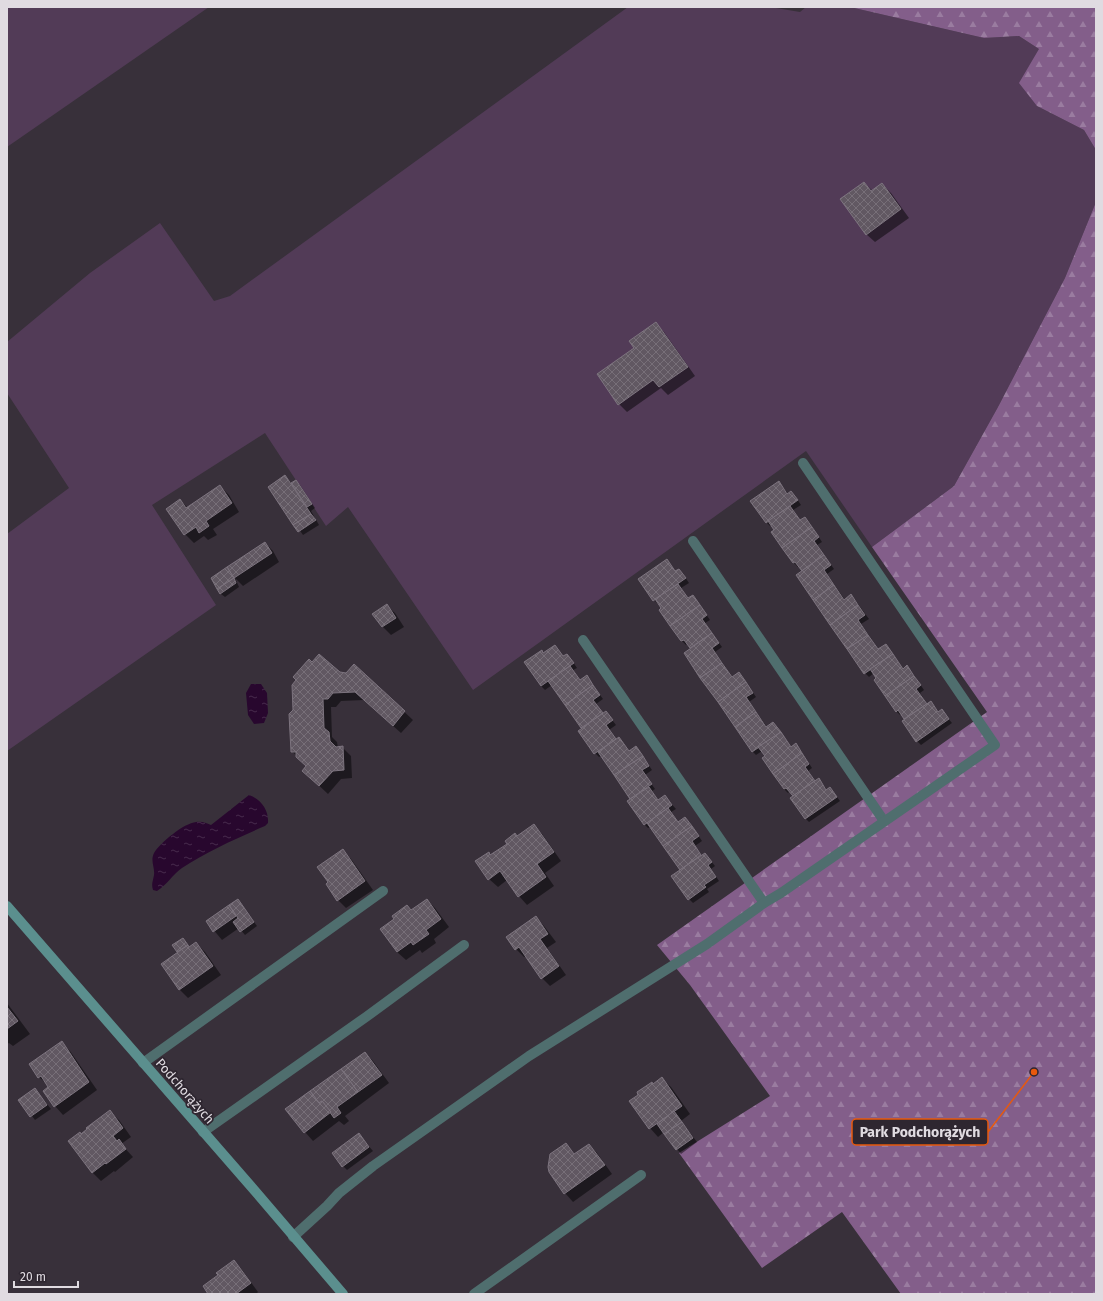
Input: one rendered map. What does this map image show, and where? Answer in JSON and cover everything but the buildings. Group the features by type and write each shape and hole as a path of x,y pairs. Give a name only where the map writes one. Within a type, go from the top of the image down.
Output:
{"street":[{"path":"294,1237 339,1193 373,1166 529,1056 707,944 764,903 781,893 995,745 803,463"},
{"path":"693,540 884,821"},
{"path":"582,640 764,903"},
{"path":"143,1063 383,891"},
{"name":"Podchorążych","path":"7,906 343,1294"},
{"path":"203,1132 366,1017 464,945"},
{"path":"474,1294 640,1175"}],"shaded area":[{"path":"7,7 209,7 7,147"},
{"path":"628,7 770,7 800,12 806,7 850,7 984,38 1019,36 1039,49 1037,106 1084,130 1096,150 1096,202 1065,278 998,407 954,486 872,547 806,451 473,690 348,507 326,526 265,433 152,505 216,605 7,751 7,534 69,488 7,393 7,342 90,273 160,223 214,301 230,296"}],"green space":[{"path":"850,7 1096,7 1096,150 1084,130 1037,106 1019,83 1039,49 1019,36 984,38"},
{"path":"1096,202 1096,1294 901,1294 842,1212 762,1268 679,1153 770,1096 690,985 657,945 987,712 872,547 954,486 998,407 1065,278"}],"water":[{"path":"251,684 261,684 267,693 268,713 264,723 254,724 248,715 246,693"},
{"path":"249,795 261,802 266,809 268,823 265,826 202,856 178,871 161,889 157,891 153,890 153,856 161,844 173,834 191,823 204,822 211,825"}],"place":[{"name":"Park Podchorążych","path":"1034,1072"}]}
